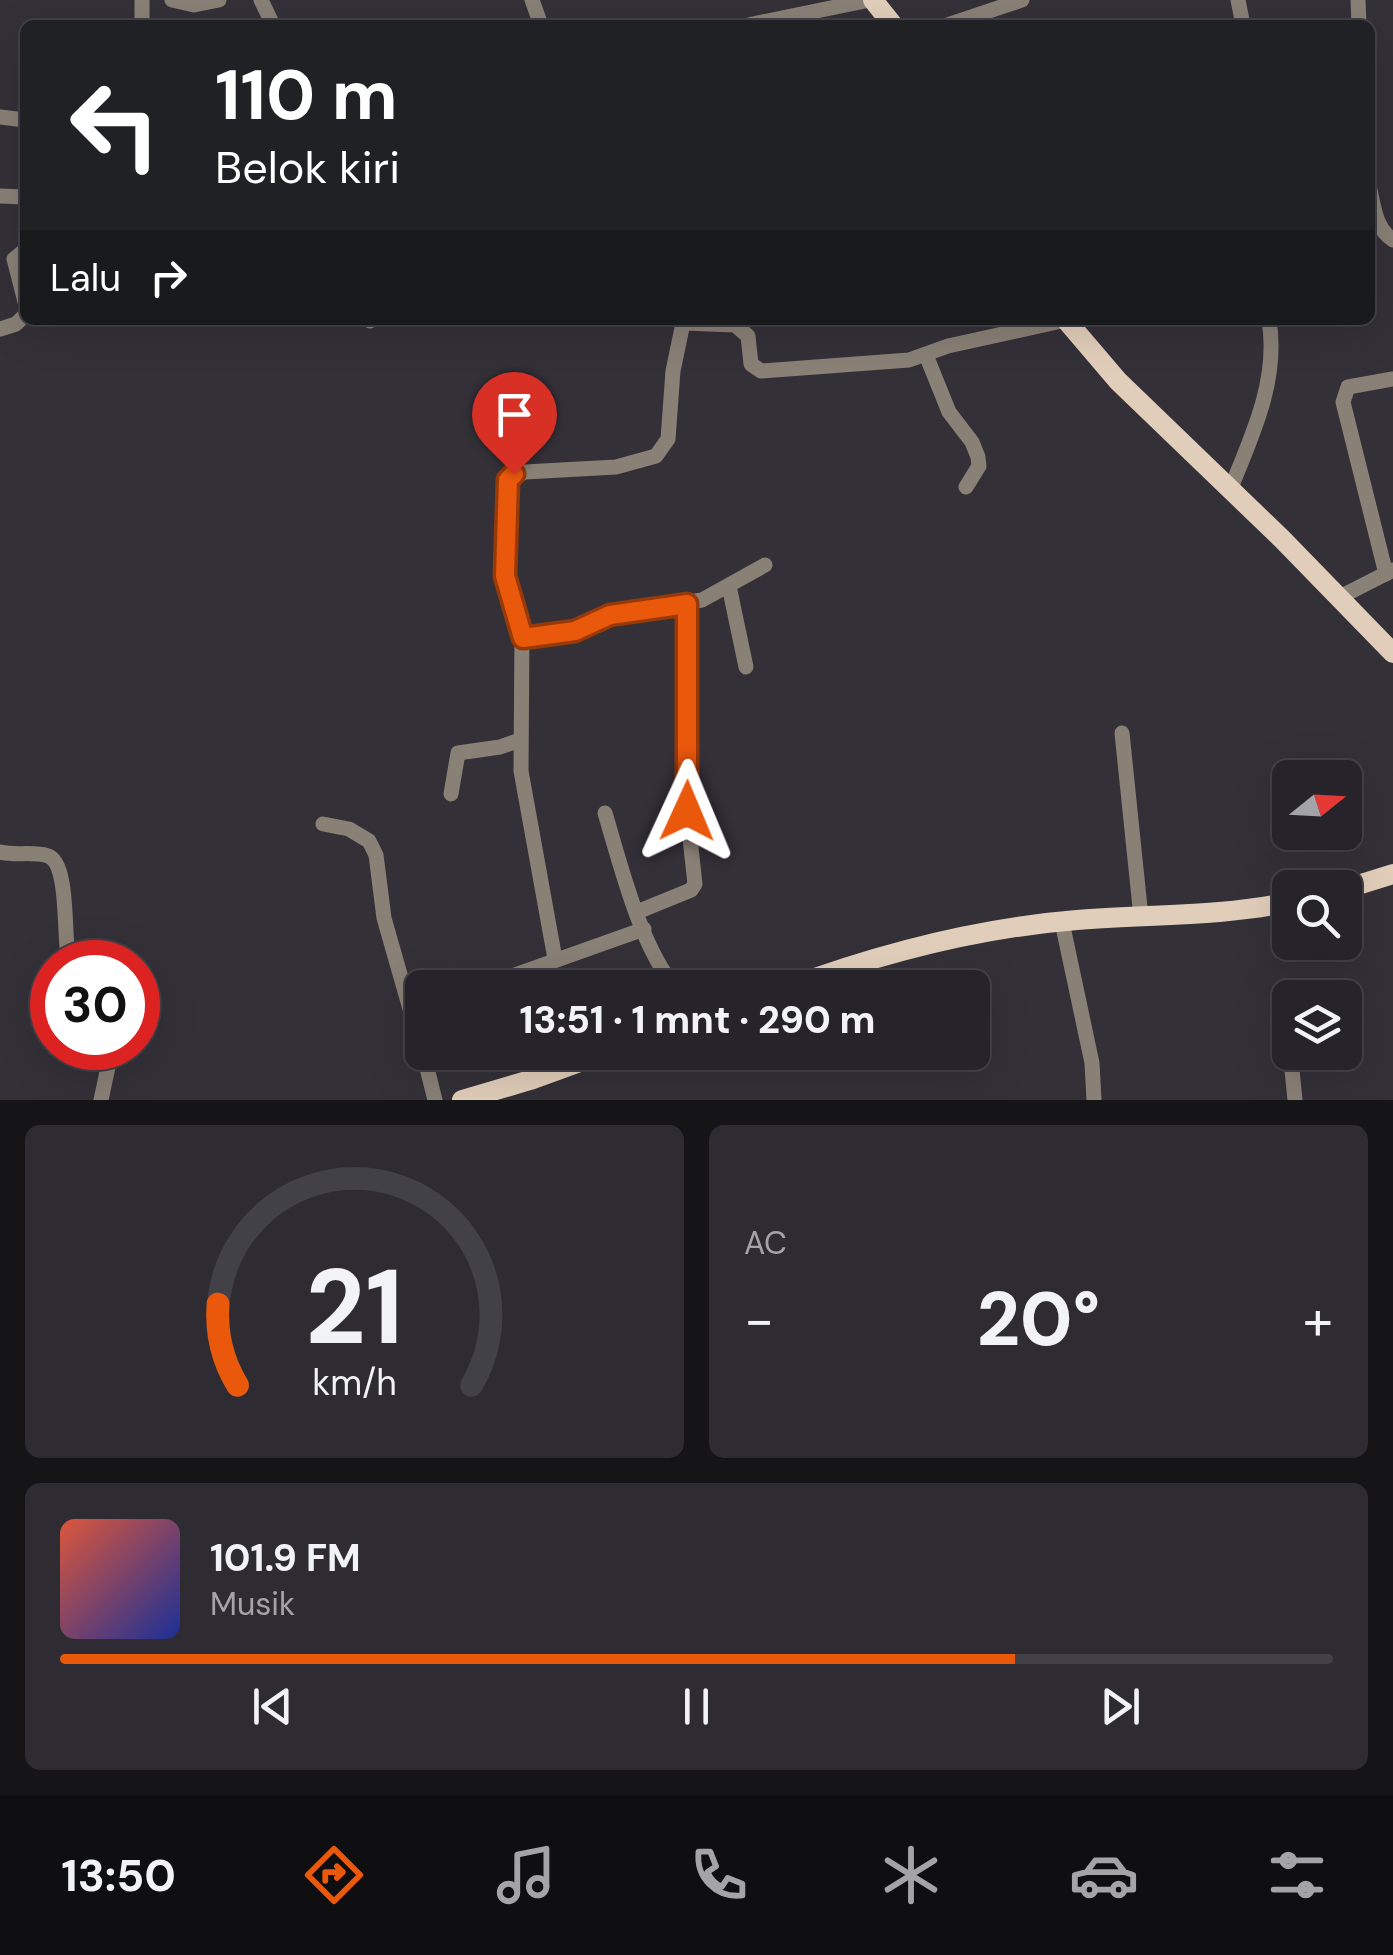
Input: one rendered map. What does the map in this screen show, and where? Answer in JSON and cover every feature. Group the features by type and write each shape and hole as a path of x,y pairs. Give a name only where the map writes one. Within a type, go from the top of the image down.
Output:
{"main road":[{"path":"872,0 889,20"},
{"path":"1070,325 1118,381 1393,653"},
{"path":"1362,884 1393,874"},
{"path":"839,970 899,949 1062,922 1228,913 1272,905"},
{"path":"462,1100 558,1070"}],"street":[{"path":"172,0 194,6 219,0"},
{"path":"773,20 872,0"},
{"path":"962,20 1022,0"},
{"path":"1375,209 1386,235 1393,240"},
{"path":"20,254 14,259 20,282"},
{"path":"556,958 521,772 523,638 505,576 508,480 525,472 616,467 656,456 665,448 681,325"},
{"path":"735,325 748,336 752,364 761,371 870,364 926,355 948,346 1043,325"},
{"path":"1230,490 1270,382 1273,357 1270,325"},
{"path":"926,355 949,412 972,442 978,457 979,466 966,487"},
{"path":"1340,597 1389,572 1343,402 1344,393 1348,387 1393,379"},
{"path":"523,638 575,631 610,615 687,604 765,565"},
{"path":"729,586 746,667"},
{"path":"636,912 691,890 695,884 687,811 687,604"},
{"path":"1122,733 1140,917"},
{"path":"451,794 458,753 520,740"},
{"path":"605,813 636,912 662,970"},
{"path":"323,824 349,829 369,841 376,855 384,918 405,975"},
{"path":"0,852 50,856 57,863 64,897 64,940"},
{"path":"1062,922 1092,1063 1094,1100"},
{"path":"525,970 644,929"},
{"path":"101,1100 107,1070"},
{"path":"428,1070 435,1100"},
{"path":"1292,1070 1294,1100"}],"route":[{"path":"514,474 508,480 505,576 523,638 575,631 610,615 687,604 687,811"}]}
